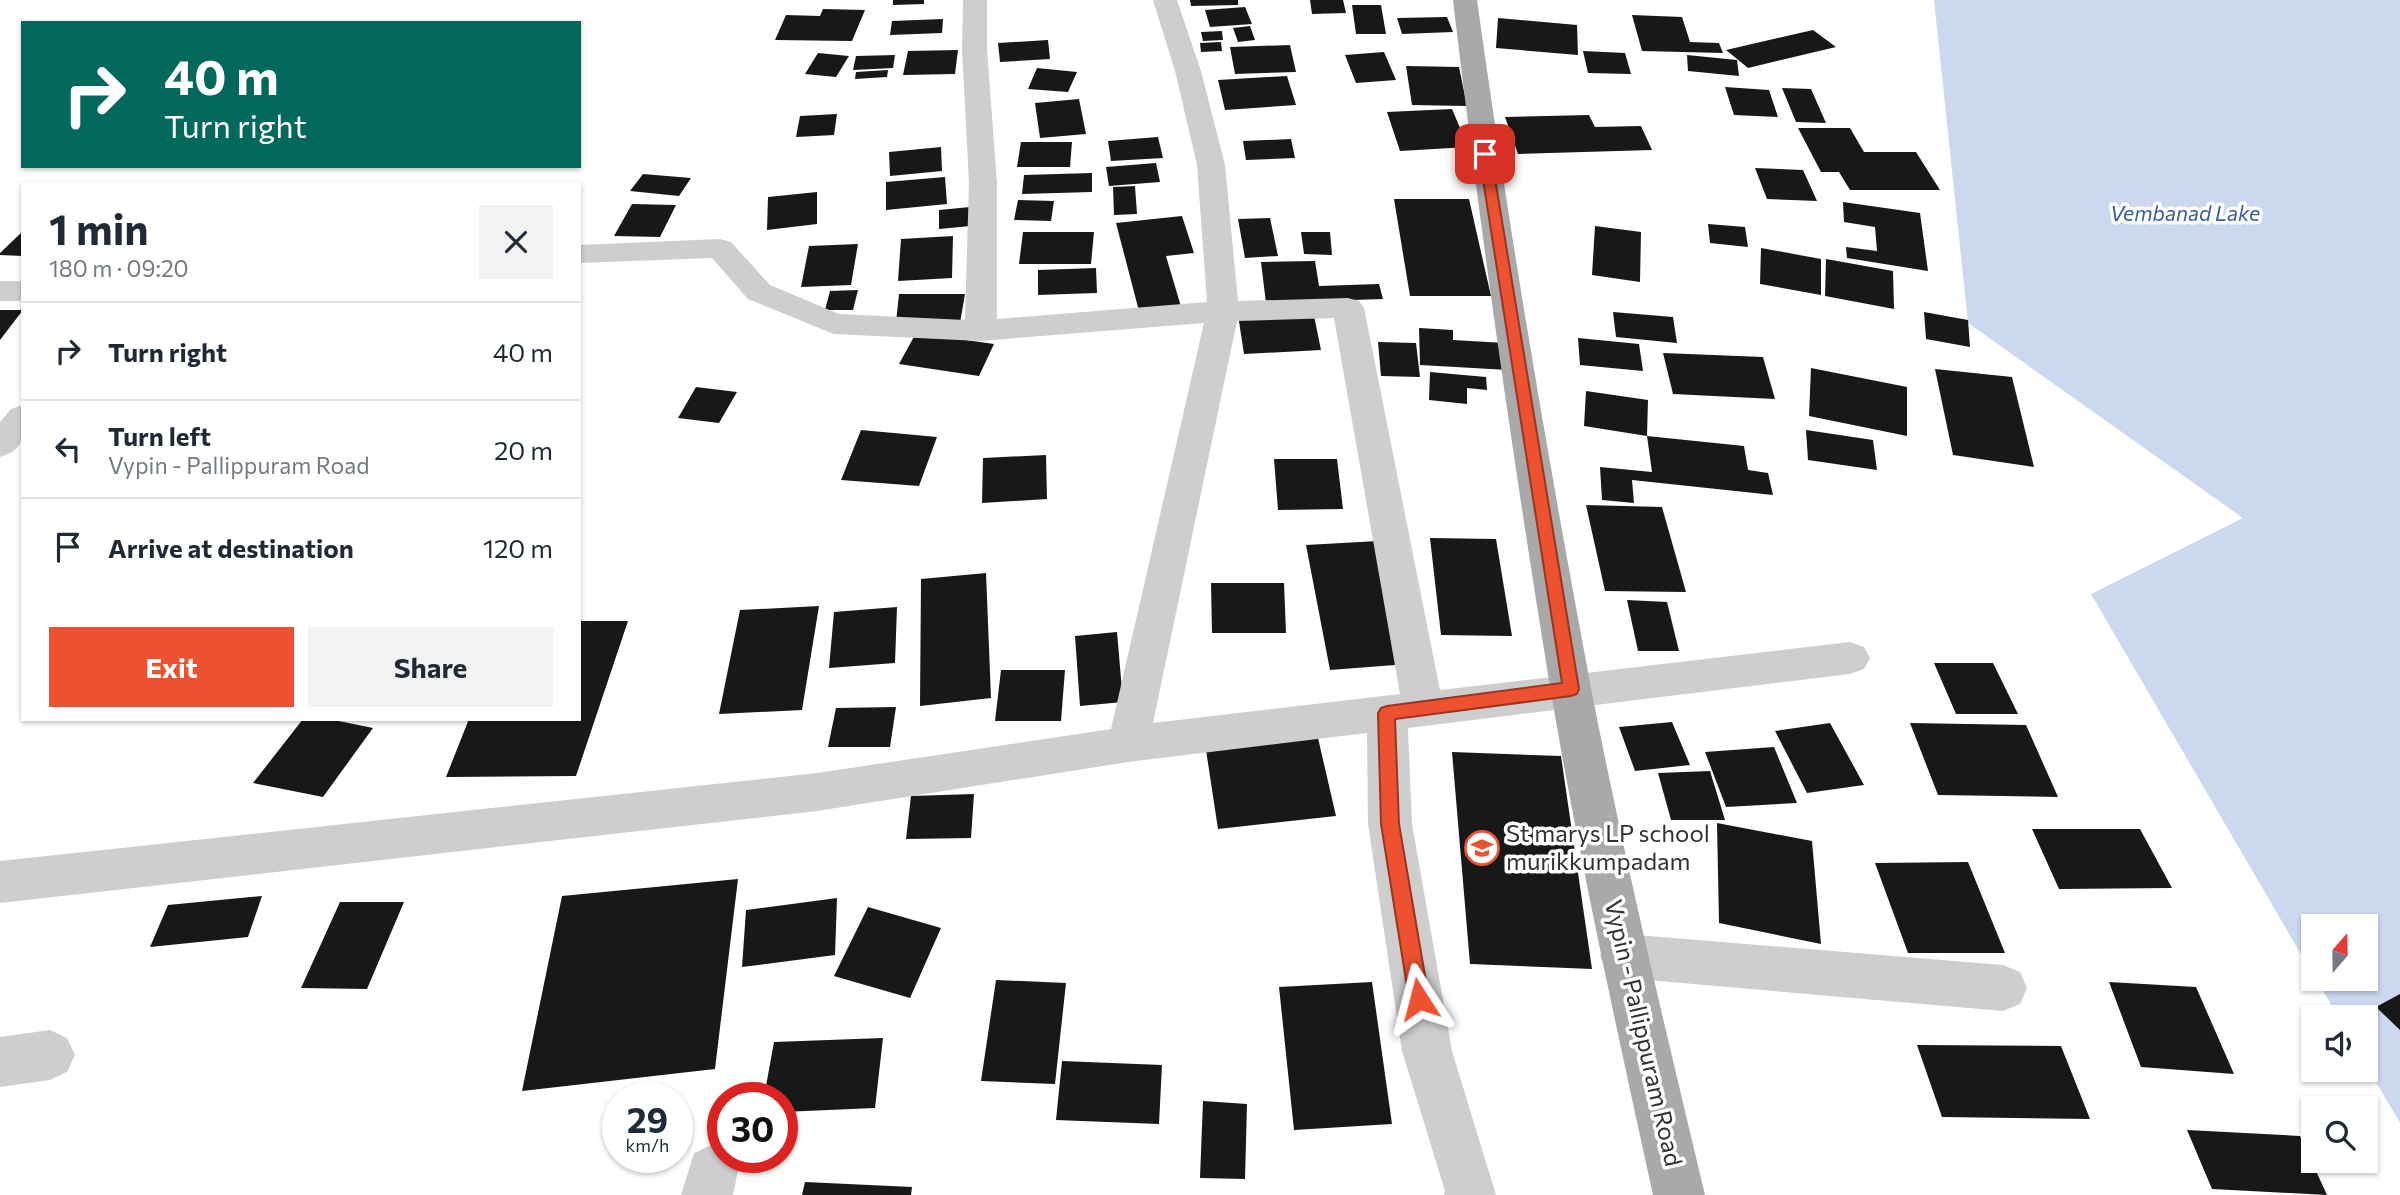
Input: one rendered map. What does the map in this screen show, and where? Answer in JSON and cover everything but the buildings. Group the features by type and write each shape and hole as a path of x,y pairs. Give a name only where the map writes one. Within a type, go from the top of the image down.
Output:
{"main road":[{"name":"Vypin - Pallippuram Road","path":"1465,0 1491,202 1571,689 1624,956 1679,1195"}],"street":[{"path":"975,0 972,34 981,134 985,250 980,331"},
{"path":"1128,744 1223,311 1211,165 1188,71 1165,0"},
{"path":"581,254 720,248 759,292 834,324 980,331 1223,311 1348,307 1405,711 1390,824 1427,1051 1470,1195"},
{"path":"0,291 21,291"},
{"path":"0,444 21,419"},
{"path":"0,882 817,792 1128,744 1571,689 1850,658"},
{"path":"1624,956 2003,988"},
{"path":"0,1062 50,1055"}],"water":[{"name":"Vembanad Lake","path":"1934,0 2400,0 2400,1123 2376,1082 2378,1005 2331,1005 2323,991 2378,991 2378,914 2301,914 2301,954 2091,594 2243,518 1968,323"}],"place":[{"name":"St marys LP school murikkumpadam","path":"1482,848"}],"route":[{"path":"1419,999 1390,824 1387,713 1571,689 1485,154"}]}
